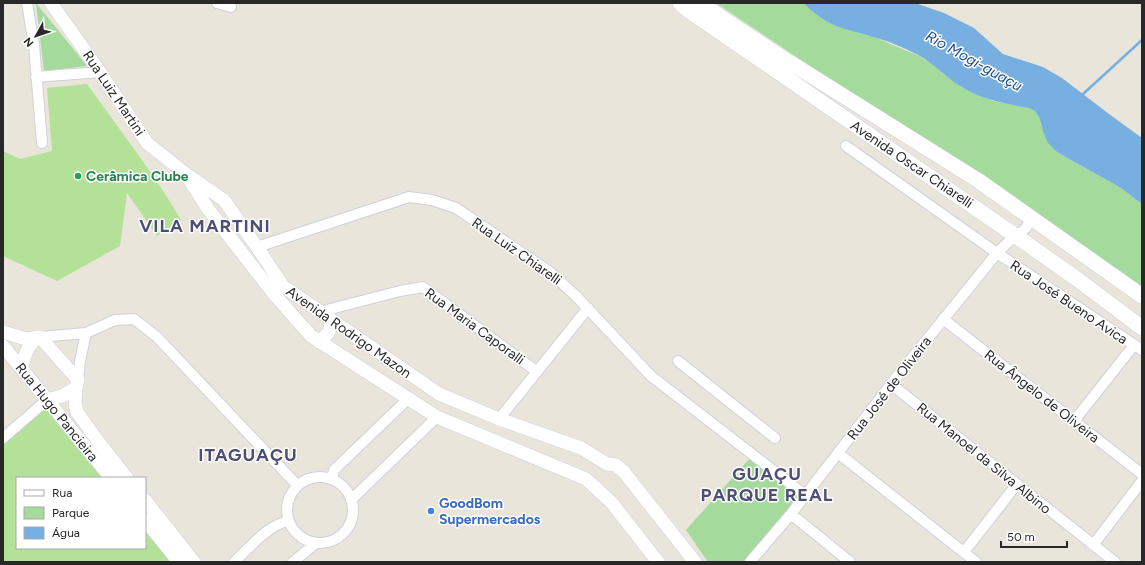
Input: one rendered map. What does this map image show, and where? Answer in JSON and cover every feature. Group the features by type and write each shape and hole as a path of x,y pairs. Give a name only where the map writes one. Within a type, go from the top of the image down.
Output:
{"main road":[{"name":"Avenida Oscar Chiarelli","path":"680,3 1016,236 1077,279 1142,328"},
{"name":"Avenida Oscar Chiarelli","path":"700,3 979,181 1029,218 1142,296"},
{"path":"935,181 936,172 940,166 944,163 951,163"}],"street":[{"path":"27,3 34,45 42,143"},
{"name":"Rua Luiz Martini","path":"51,3 100,72 147,143 186,174"},
{"path":"217,3 231,7"},
{"path":"36,77 100,72"},
{"name":"Rua José Bueno Avica","path":"846,146 997,253 1138,347"},
{"name":"Avenida Rodrigo Mazon","path":"186,174 224,200 283,286 439,394 499,419 581,448 607,464 616,465 624,472 695,562"},
{"name":"Avenida Rodrigo Mazon","path":"186,174 208,209 274,294 304,328 319,342 437,417 586,479 612,503 658,562"},
{"name":"Rua Luiz Chiarelli","path":"257,247 409,197 432,200 456,208 550,272 588,308 651,376 806,495"},
{"name":"Rua José de Oliveira","path":"750,562 791,514 891,384 997,253 1026,229 1029,223 1029,218"},
{"name":"Rua Maria Caporalli","path":"319,312 400,291 423,287 536,371"},
{"path":"499,419 588,308"},
{"path":"304,328 310,319 319,312"},
{"path":"3,332 26,339 86,333 115,320 134,318 157,338 298,486"},
{"name":"Rua Ângelo de Oliveira","path":"943,319 1142,474"},
{"path":"319,342 329,332 332,321"},
{"path":"86,333 77,384 75,403 77,412 81,420 126,477"},
{"path":"22,368 25,353 29,346 39,337"},
{"path":"39,337 77,384"},
{"name":"Rua Hugo Pancieira","path":"3,346 110,477"},
{"path":"1074,421 1138,347"},
{"path":"678,361 775,438"},
{"path":"3,438 47,400 62,396 77,384"},
{"name":"Rua Manoel da Silva Albino","path":"891,384 1115,562"},
{"path":"332,479 334,470 408,399"},
{"path":"351,500 437,417"},
{"path":"838,453 976,562"},
{"path":"317,477 332,479 346,490 351,500 352,516 350,522 345,531 337,538 332,540 316,543 305,540 297,533 288,521 287,504 291,494 306,480 317,477"},
{"path":"1093,545 1142,481"},
{"path":"964,552 1017,484"},
{"path":"146,501 194,562"},
{"path":"791,514 850,562"},
{"path":"146,521 178,562"},
{"path":"234,562 270,530 280,523 288,521"},
{"path":"293,562 316,543"}],"green space":[{"path":"36,3 87,66 44,71"},
{"path":"716,3 803,3 829,22 846,29 874,37 919,56 933,64 961,87 993,101 1029,108 1035,111 1039,117 1041,125 1057,152 1121,188 1142,204 1142,288"},
{"name":"Cerâmica Clube","path":"87,84 147,168 181,220 157,236 127,193 120,246 57,281 3,256 3,151 20,159 52,151 47,88"},
{"path":"47,405 105,477 16,477 16,549 146,549 146,529 171,562 3,562 3,444"},
{"path":"751,457 802,495 745,562 708,562 686,530"}],"water":[{"name":"Rio Mogi-guaçu","path":"803,3 915,3 944,13 974,28 1003,54 1043,67 1062,78 1142,138 1142,204 1121,188 1057,152 1048,143 1039,117 1035,111 1029,108 985,98 968,91 918,55 902,47 826,21"}],"waterway":[{"path":"1082,95 1142,40"}],"place":[{"name":"Cerâmica Clube","path":"78,176"},
{"name":"GoodBom Supermercados","path":"431,511"}],"district":[{"name":"VILA MARTINI","path":"205,226"},
{"name":"ITAGUAÇU","path":"248,455"},
{"name":"GUAÇU PARQUE REAL","path":"767,484"}]}
